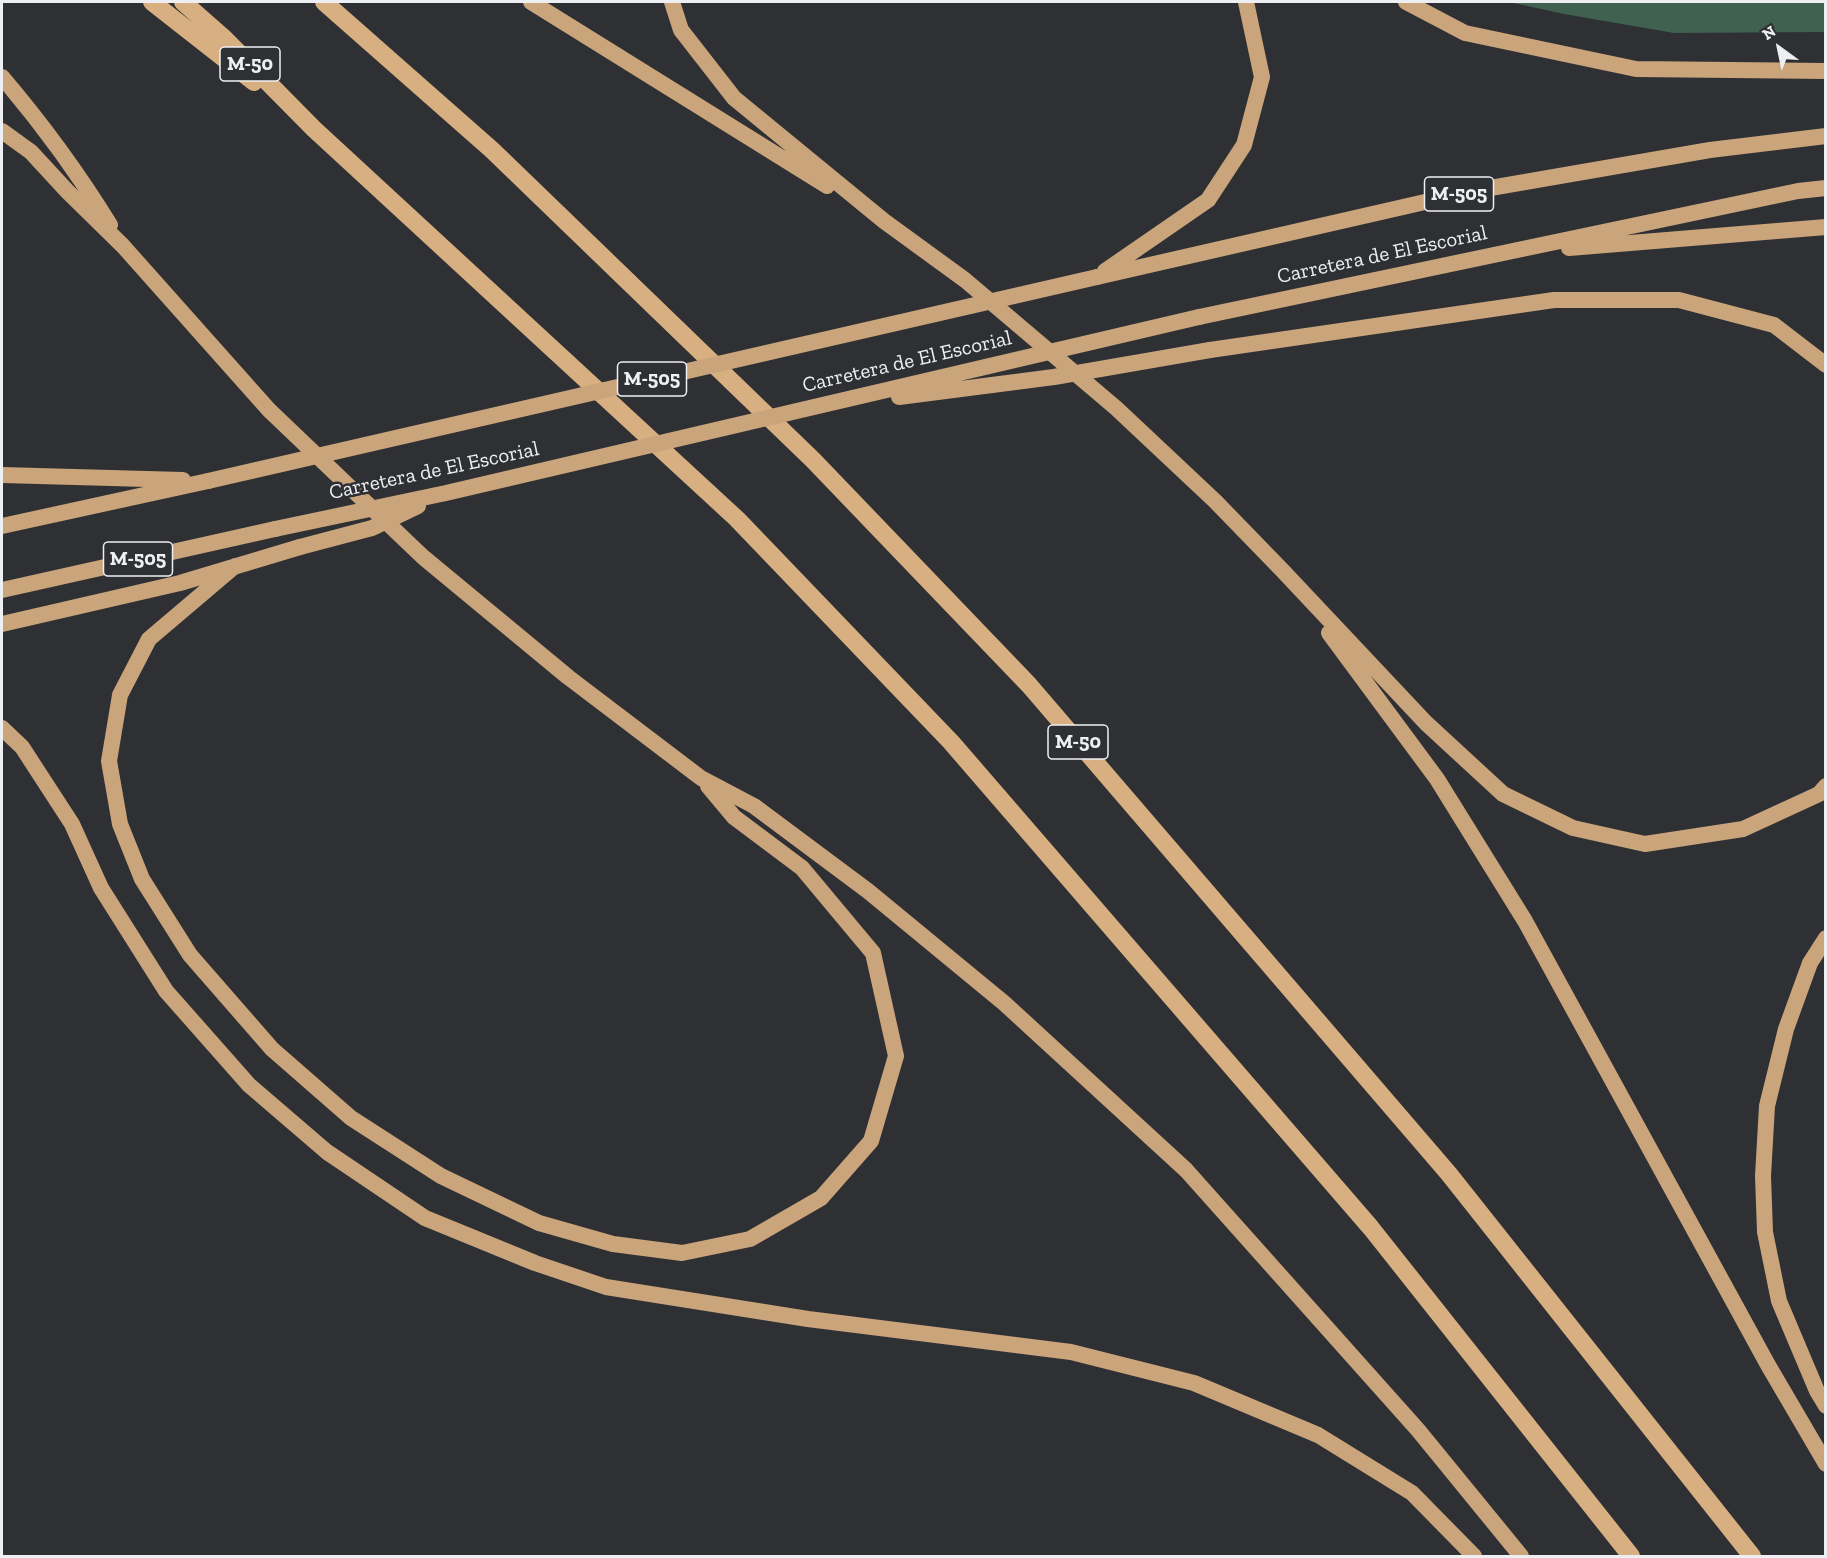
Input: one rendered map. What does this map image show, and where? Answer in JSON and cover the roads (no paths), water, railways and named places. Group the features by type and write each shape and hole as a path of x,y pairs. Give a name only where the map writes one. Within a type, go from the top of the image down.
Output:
{"highway":[{"path":"152,2 314,129"},
{"name":"M-50","path":"183,2 225,39 314,129 737,519 951,742 1371,1228 1631,1557"},
{"name":"M-50","path":"324,2 492,150 813,460 1029,685 1449,1174 1752,1557"},
{"path":"531,2 884,221"},
{"path":"672,2 681,30 734,98 884,221 964,280 1116,408 1215,501 1426,723 1503,794 1573,828 1646,844 1743,829 1818,794 1826,786"},
{"path":"1097,277 1208,200 1244,145 1262,77 1246,2"},
{"path":"1406,2 1465,33 1636,69 1826,71"},
{"path":"2,78 83,180 123,246"},
{"path":"2,131 31,152 123,246 269,410 423,557 568,677 701,778 754,806 868,891 1004,1003 1186,1170 1418,1430 1521,1557"},
{"name":"Carretera de El Escorial","path":"2,526 1473,191 1710,150 1826,136"},
{"name":"Carretera de El Escorial","path":"2,590 446,493 1199,317 1798,191 1826,188"},
{"name":"M-505","path":"1500,253 1826,227"},
{"path":"812,408 1054,377 1210,350 1554,300 1679,300 1774,325 1826,365"},
{"path":"2,474 207,481"},
{"path":"2,624 180,583 372,528 446,493"},
{"path":"235,566 149,639 120,695 109,761 120,824 142,879 190,955 272,1049 351,1118 441,1176 539,1223 613,1244 682,1253 750,1239 821,1198 871,1141 896,1056 873,953 802,868 734,817 701,778"},
{"path":"1282,570 1437,779 1525,921 1768,1365 1826,1464"},
{"path":"2,728 22,747 72,824 101,888 166,991 249,1085 327,1152 425,1218 535,1263 606,1287 808,1319 1071,1352 1194,1383 1318,1435 1412,1493 1474,1557"},
{"path":"1826,938 1810,963 1786,1029 1767,1106 1763,1176 1765,1232 1779,1301 1817,1391 1826,1406"}]}
